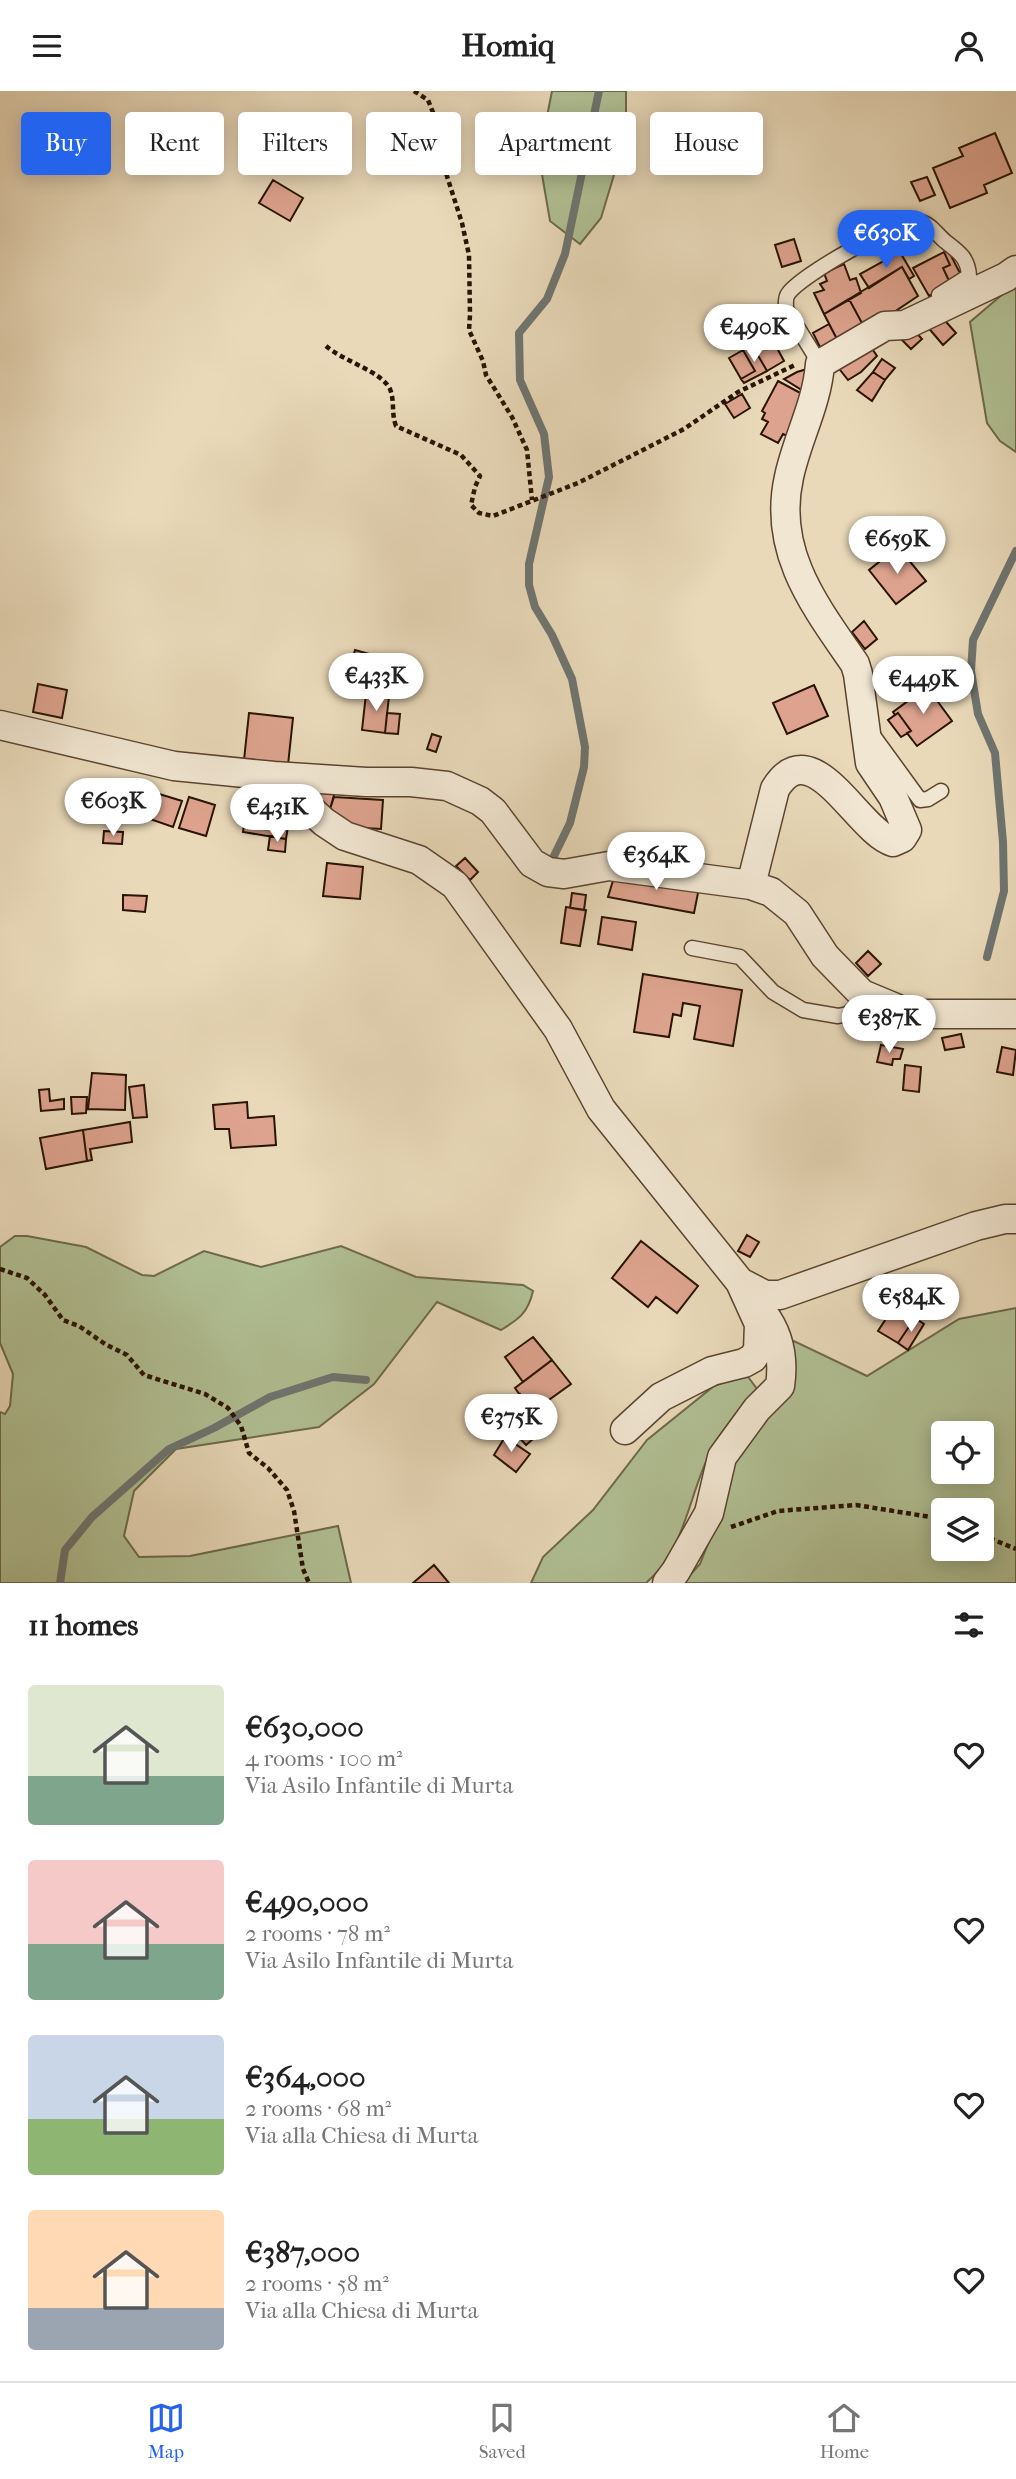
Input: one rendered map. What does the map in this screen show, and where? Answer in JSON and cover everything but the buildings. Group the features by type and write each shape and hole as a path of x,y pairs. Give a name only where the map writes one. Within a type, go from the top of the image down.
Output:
{"street":[{"path":"751,885 775,789 781,778 789,773 809,771 818,774 839,792 878,835 893,842 902,838 906,830 893,797 870,762 855,664 813,602 795,567 785,516 789,478 808,421 820,363 885,325 905,325 1016,270"},
{"path":"0,725 174,766 274,776 447,786 480,801 493,811 532,863 548,872 564,874 609,866 751,885 771,893 797,913 825,956 862,994 910,1014 1016,1014"},
{"path":"274,776 324,822 345,836 419,860 455,885 558,1029 601,1109 771,1323 782,1354 780,1386 757,1409 722,1457 709,1513 667,1583"},
{"path":"740,1282 765,1295 780,1295 976,1226 1016,1219"},
{"path":"625,1430 661,1397 712,1371 753,1358 758,1350 759,1324 740,1282"}],"lane":[{"path":"820,363 786,309 787,295 810,273 887,231 918,222 926,223 959,250 968,266 969,276 930,301 919,319"},
{"path":"864,721 920,800 928,799 941,791"},
{"path":"692,948 740,957 773,992 803,1010 838,1016 848,1014 862,994"}],"path":[{"path":"414,91 428,100 437,120 445,170 462,223 468,255 468,330 484,361 486,375 512,417 527,450 532,500"},
{"path":"326,346 337,356 379,376 389,386 394,402 391,413 396,426 461,455 480,476 471,505 480,513 493,516 578,483 684,429 704,417 720,402 773,374 801,363 820,363"},
{"path":"0,1269 27,1278 45,1294 63,1320 79,1326 105,1345 127,1355 144,1375 205,1394 228,1408 241,1426 249,1453 268,1468 287,1490 294,1511 303,1569 309,1583"},
{"path":"727,1528 778,1511 856,1505 931,1517"},
{"path":"994,1540 1016,1549"}],"green space":[{"path":"552,91 626,91 626,112 548,112"},
{"path":"542,175 614,175 601,218 580,244 550,221"},
{"path":"1016,286 1016,452 1000,441 987,423 970,322"},
{"path":"15,1236 86,1247 142,1275 154,1276 204,1251 261,1267 341,1246 416,1277 523,1285 533,1291 522,1315 501,1330 437,1302 374,1384 319,1427 176,1449 134,1491 124,1536 139,1557 190,1556 338,1526 351,1583 0,1583 0,1412 5,1414 10,1406 13,1374 0,1343 0,1247"},
{"path":"1016,1308 1016,1583 683,1583 700,1564 721,1510 734,1462 794,1341 867,1376 959,1319"},
{"path":"746,1374 757,1389 716,1441 704,1466 679,1537 660,1569 646,1583 531,1583 543,1557 593,1510 647,1440 714,1386"}],"waterway":[{"path":"553,858 570,823 584,767 585,747 572,679 552,635 535,607 529,585 529,564 549,477 544,434 520,380 519,333 547,299 565,254 599,91"},
{"path":"987,957 1004,891 1003,842 995,753 978,714 971,671 973,640 1016,551"},
{"path":"60,1583 65,1550 92,1517 169,1449 270,1397 333,1377 366,1380"}]}
